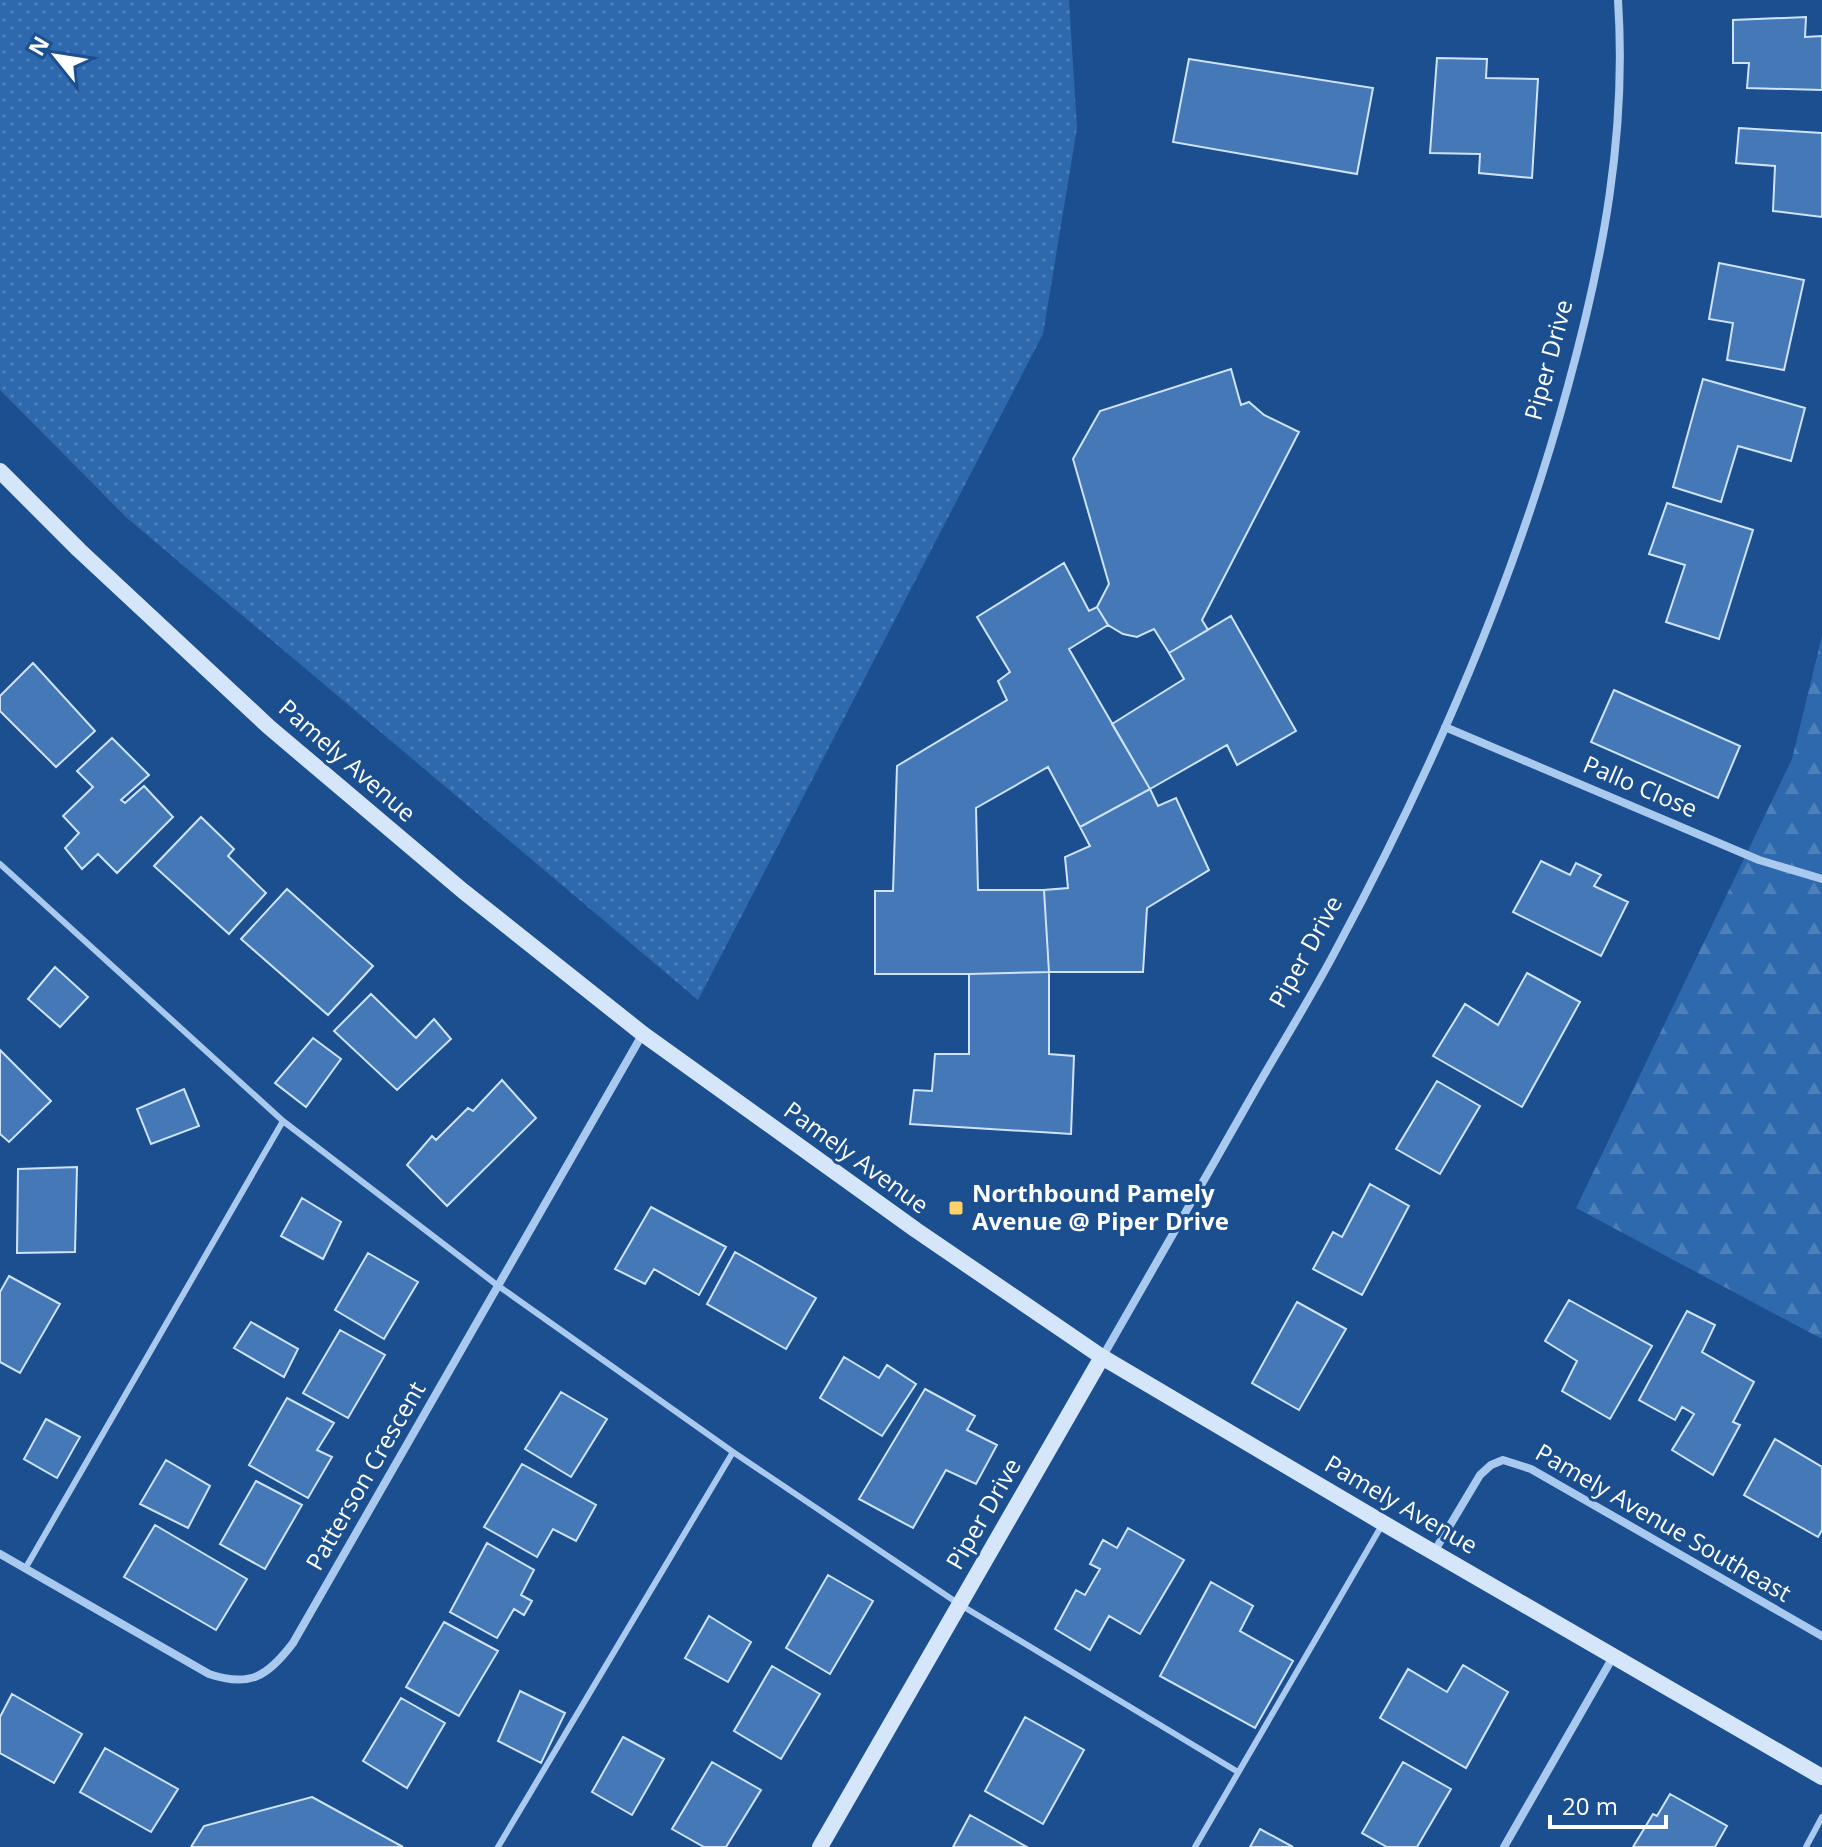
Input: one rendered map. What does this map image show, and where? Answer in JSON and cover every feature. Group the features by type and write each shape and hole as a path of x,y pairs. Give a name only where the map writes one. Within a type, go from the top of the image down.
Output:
{"street":[{"name":"Piper Drive","path":"820,1847 1338,947 1394,838 1445,727 1529,517 1587,318 1608,216 1617,131 1621,41 1618,0"},
{"name":"Pamely Avenue","path":"0,471 79,550 269,727 463,891 643,1034 916,1230 1102,1357 1822,1777"},
{"name":"Pallo Close","path":"1445,727 1759,860 1822,879"},
{"name":"Patterson Crescent","path":"0,1554 209,1674 235,1681 251,1679 268,1670 293,1643 643,1034"},
{"name":"Pamely Avenue Southeast","path":"1434,1552 1480,1475 1503,1460 1531,1469 1822,1636"},
{"path":"1504,1847 1614,1656"}],"lane":[{"path":"0,864 283,1121 497,1285 733,1452 959,1604 1238,1772"},
{"path":"25,1569 283,1121"},
{"path":"498,1847 733,1452"},
{"path":"1195,1847 1383,1523"},
{"path":"1806,1847 1822,1817"}],"green space":[{"path":"0,0 1069,0 1077,128 1043,334 698,1000 127,518 0,390"},
{"path":"1822,636 1822,1339 1576,1208 1792,759"}],"building":[{"path":"1806,17 1805,37 1822,36 1822,90 1747,88 1749,63 1733,63 1733,20"},
{"path":"1437,58 1487,59 1486,78 1538,79 1532,178 1479,173 1480,154 1430,153"},
{"path":"1189,59 1373,88 1357,174 1173,142"},
{"path":"1739,128 1822,133 1822,217 1773,211 1775,166 1736,163"},
{"path":"1719,263 1804,280 1784,370 1727,360 1733,323 1709,319"},
{"path":"1231,369 1241,405 1249,402 1264,415 1299,432 1202,620 1208,630 1169,653 1154,629 1137,637 1123,634 1108,625 1097,607 1109,584 1073,459 1100,411"},
{"path":"1703,379 1805,408 1791,461 1738,446 1721,502 1673,487"},
{"path":"1667,503 1753,530 1719,639 1666,622 1685,565 1649,554"},
{"path":"1064,563 1089,611 1097,607 1108,625 1069,649 1150,789 1080,827 1048,767 976,808 978,890 1044,890 1049,972 875,974 875,891 893,891 897,766 1007,700 998,681 1010,672 977,617"},
{"path":"1231,616 1296,731 1237,765 1227,745 1150,789 1112,724 1184,679 1169,653"},
{"path":"33,663 95,731 56,767 0,711 0,696"},
{"path":"1614,690 1740,746 1718,798 1591,742"},
{"path":"112,738 149,775 121,800 125,803 144,786 173,817 117,873 98,854 82,869 65,848 79,833 63,816 93,787 77,771"},
{"path":"1150,789 1158,806 1176,798 1209,870 1147,908 1143,972 1049,972 1044,890 1068,888 1065,857 1090,846 1080,827"},
{"path":"201,817 234,849 228,856 266,893 229,934 154,866"},
{"path":"1541,861 1570,875 1576,863 1601,875 1594,886 1628,902 1601,956 1513,912"},
{"path":"287,889 373,966 328,1015 241,939"},
{"path":"55,967 88,997 60,1027 28,999"},
{"path":"1049,972 1049,1054 1074,1056 1071,1134 910,1124 914,1090 932,1091 935,1054 969,1054 969,974"},
{"path":"1527,973 1580,1002 1522,1107 1433,1056 1465,1004 1498,1025"},
{"path":"371,994 416,1038 434,1019 451,1039 397,1090 334,1031"},
{"path":"313,1038 341,1059 306,1107 275,1083"},
{"path":"0,1050 51,1101 9,1142 0,1134"},
{"path":"502,1080 536,1118 447,1206 407,1165 432,1136 436,1140 468,1108 473,1111"},
{"path":"1437,1081 1480,1106 1440,1174 1396,1149"},
{"path":"184,1089 199,1126 151,1144 137,1109"},
{"path":"77,1167 75,1252 17,1253 18,1169"},
{"path":"1370,1184 1409,1206 1362,1295 1313,1269 1333,1232 1342,1237"},
{"path":"302,1198 341,1222 323,1259 281,1236"},
{"path":"651,1207 726,1247 699,1295 654,1269 645,1284 615,1269"},
{"path":"735,1252 816,1298 786,1349 707,1304"},
{"path":"368,1253 418,1282 384,1339 335,1310"},
{"path":"9,1276 60,1304 20,1373 0,1362 0,1292"},
{"path":"1569,1300 1652,1346 1610,1419 1562,1391 1577,1361 1545,1341"},
{"path":"1297,1302 1346,1329 1299,1410 1252,1383"},
{"path":"1687,1311 1715,1325 1702,1352 1754,1382 1733,1422 1740,1425 1713,1475 1672,1450 1694,1414 1682,1407 1675,1420 1639,1400"},
{"path":"251,1322 298,1349 284,1377 234,1348"},
{"path":"340,1330 385,1355 348,1418 303,1393"},
{"path":"844,1357 879,1378 887,1365 916,1384 882,1436 820,1398"},
{"path":"925,1389 975,1416 967,1430 997,1445 976,1484 946,1470 913,1528 859,1499"},
{"path":"561,1392 607,1419 571,1477 525,1449"},
{"path":"287,1398 334,1423 317,1450 332,1457 308,1498 249,1465"},
{"path":"46,1419 80,1437 57,1478 24,1459"},
{"path":"1775,1439 1822,1467 1822,1530 1818,1537 1744,1495"},
{"path":"166,1460 210,1486 188,1528 140,1504"},
{"path":"522,1464 596,1505 576,1541 553,1529 537,1557 484,1527"},
{"path":"256,1481 302,1505 265,1569 220,1544"},
{"path":"155,1525 247,1579 216,1630 124,1577"},
{"path":"1128,1528 1184,1560 1140,1634 1109,1616 1090,1650 1055,1629 1076,1590 1085,1595 1100,1569 1090,1564 1103,1540 1117,1548"},
{"path":"487,1543 534,1570 521,1595 532,1601 524,1615 514,1609 497,1638 450,1612"},
{"path":"828,1575 873,1601 830,1674 786,1648"},
{"path":"1211,1582 1253,1606 1240,1631 1293,1661 1255,1728 1160,1676"},
{"path":"709,1616 751,1642 728,1682 685,1658"},
{"path":"444,1622 498,1651 459,1716 406,1687"},
{"path":"1463,1665 1508,1692 1466,1768 1380,1718 1408,1669 1447,1692"},
{"path":"772,1666 820,1694 781,1759 734,1731"},
{"path":"520,1691 565,1713 541,1763 498,1741"},
{"path":"12,1694 82,1734 54,1783 0,1753 0,1717"},
{"path":"401,1698 445,1723 407,1788 363,1761"},
{"path":"1025,1717 1084,1750 1043,1824 985,1791"},
{"path":"623,1737 664,1759 632,1815 592,1792"},
{"path":"105,1748 178,1789 151,1832 80,1792"},
{"path":"712,1762 761,1790 726,1847 704,1847 672,1829"},
{"path":"1403,1762 1451,1789 1417,1847 1387,1847 1362,1833"},
{"path":"1670,1794 1727,1826 1715,1847 1633,1847 1653,1814 1657,1816"},
{"path":"312,1797 403,1847 191,1847 204,1826"},
{"path":"970,1815 1027,1847 953,1847"},
{"path":"1260,1829 1293,1847 1250,1847"}],"place":[{"name":"Northbound Pamely Avenue @ Piper Drive","path":"956,1208"}]}
